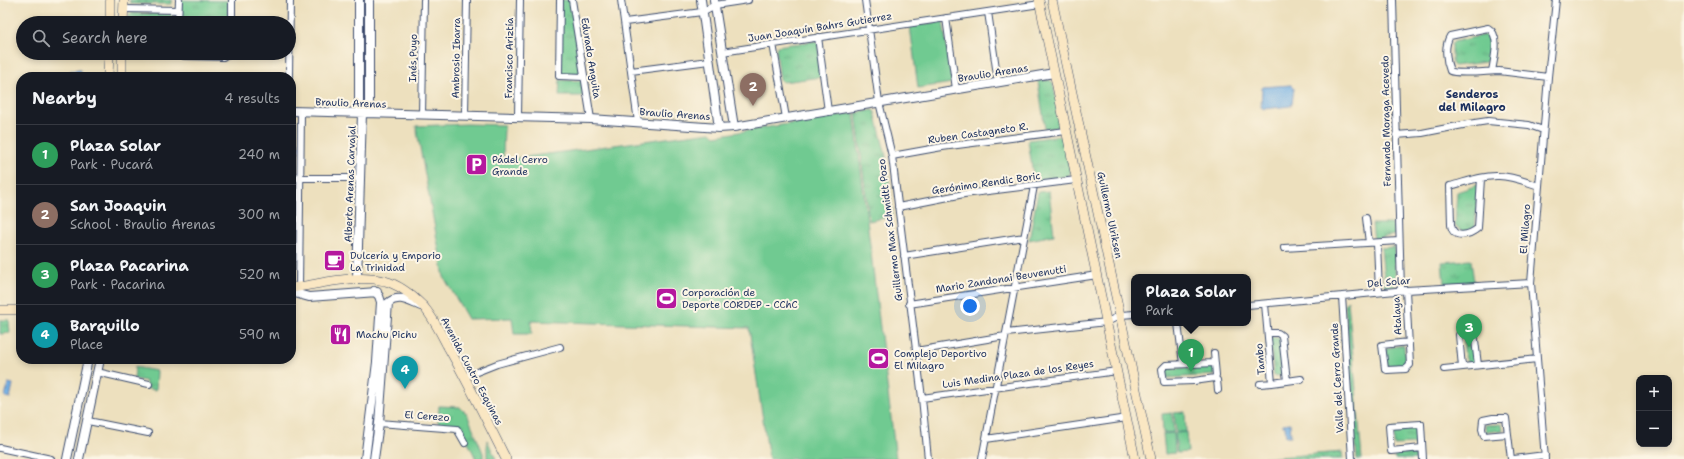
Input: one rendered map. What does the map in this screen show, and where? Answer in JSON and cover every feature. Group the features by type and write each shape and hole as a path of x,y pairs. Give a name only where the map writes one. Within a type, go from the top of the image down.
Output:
{"main road":[{"path":"110,0 110,16"},
{"name":"Guillermo Ulriksen","path":"1052,0 1151,459"},
{"path":"1040,2 1135,459"},
{"path":"123,16 124,5"},
{"path":"108,72 109,60"},
{"path":"122,60 122,72"},
{"name":"Avenida Cuatro Esquinas","path":"296,289 358,279 385,281 408,292 424,307 435,324 464,376 506,459"},
{"path":"0,310 16,310"}],"street":[{"path":"178,16 179,0"},
{"path":"232,0 232,16"},
{"path":"290,0 290,16"},
{"name":"Alberto Arenas Carvajal","path":"358,279 359,178 362,113 359,106 359,0"},
{"name":"Alberto Arenas Carvajal","path":"362,113 369,105 369,0"},
{"name":"Inés Puyo","path":"422,115 424,0"},
{"name":"Ambrosio Ibarra","path":"465,115 468,0"},
{"name":"Francisco Ariztía","path":"518,116 520,0"},
{"path":"560,0 559,76 584,77"},
{"name":"Edurado Anguita","path":"572,0 591,119"},
{"path":"622,0 638,122"},
{"path":"701,0 719,128"},
{"path":"625,22 702,12 714,2 748,0"},
{"name":"Guillermo Max Schmidtt Pozo","path":"865,0 879,102 892,156 909,304 922,398 928,459"},
{"name":"Fernando Moraga Acevedo","path":"1393,0 1399,241 1403,290"},
{"name":"El Milagro","path":"1545,457 1531,283 1543,130 1556,0"},
{"path":"714,2 734,127"},
{"name":"Juan Joaquín Bahrs Gutierrez","path":"722,52 988,12 1040,2"},
{"path":"124,5 178,10"},
{"path":"988,12 998,82"},
{"path":"946,18 956,89"},
{"path":"1492,71 1495,35 1492,30 1488,28 1450,36 1447,41 1446,52 1447,64 1450,72 1455,74 1492,71 1548,77"},
{"path":"818,37 828,111"},
{"path":"773,44 786,118"},
{"path":"289,60 289,72"},
{"path":"631,71 710,61"},
{"name":"Braulio Arenas","path":"296,112 518,116 591,119 719,128 734,127 998,82 1054,74"},
{"path":"296,257 301,178 301,112"},
{"path":"1396,135 1422,134 1488,121 1529,125 1543,130"},
{"name":"Ruben Castagneto R.","path":"892,156 942,147 1066,131"},
{"path":"1481,178 1478,228 1473,232 1463,235 1455,233 1452,230 1451,225 1450,186 1481,178 1499,176 1539,186"},
{"path":"296,178 359,178"},
{"name":"Gerónimo Rendic Boric","path":"898,207 964,194 1076,180"},
{"path":"982,459 1034,186"},
{"path":"1366,218 1369,243"},
{"path":"904,256 1024,237"},
{"path":"1284,248 1399,241"},
{"path":"1377,243 1379,292"},
{"name":"Mario Zandonai Beuvenutti","path":"909,304 1016,286 1097,275"},
{"name":"Del Solar","path":"1251,305 1403,290 1531,283"},
{"path":"296,290 304,297 374,291 382,293 388,303 379,423 374,459"},
{"name":"Atalaya","path":"1403,290 1409,342 1410,365 1409,368 1384,369 1382,345 1409,342"},
{"path":"364,459 377,362 381,302 379,296 374,291"},
{"name":"Valle del Cerro Grande","path":"1342,296 1352,459"},
{"path":"388,303 394,299 400,298 424,307"},
{"name":"Tambo","path":"1265,304 1272,382"},
{"path":"916,351 1005,335 1107,322 1121,315 1131,314"},
{"path":"1178,326 1183,364"},
{"path":"1462,367 1460,333 1469,329 1474,332 1478,365"},
{"name":"Tambo","path":"1268,334 1278,333 1282,336 1287,381"},
{"path":"464,376 497,364 560,348"},
{"path":"1214,353 1215,378 1217,380 1218,390"},
{"path":"1444,369 1537,359"},
{"path":"1215,363 1183,364 1163,367 1162,369 1164,382 1194,381 1215,378"},
{"path":"68,459 87,364"},
{"path":"79,459 99,364"},
{"name":"Luis Medina Plaza de los Reyes","path":"922,398 996,386 1117,371"},
{"path":"97,372 149,384"},
{"name":"Tambo","path":"1260,384 1301,379"},
{"path":"986,439 1127,418"},
{"path":"1507,434 1484,436 1482,429 1483,420 1506,418 1511,459"},
{"path":"88,420 148,434"},
{"name":"El Cerezo","path":"379,423 457,429 464,443"},
{"path":"1422,448 1391,450 1389,426 1421,424 1423,459"},
{"path":"0,448 18,456 51,459"},
{"path":"1514,459 1545,457"}],"green space":[{"path":"129,0 173,0 171,4 131,4"},
{"path":"181,0 228,1 228,16 181,16"},
{"path":"561,0 570,0 582,75 560,75"},
{"path":"131,13 171,14 171,16 129,16"},
{"path":"943,21 952,83 918,88 910,26"},
{"path":"1484,35 1490,37 1488,59 1486,62 1454,66 1452,63 1453,42"},
{"path":"815,41 818,43 821,77 783,82 780,80 776,49 777,46"},
{"path":"560,80 582,81 583,96 559,96"},
{"path":"1050,80 1053,83 1061,124 1059,127 1045,129 1038,81"},
{"path":"873,110 875,112 886,156 893,216 869,221 856,113"},
{"name":"Corporación de Deporte CORDEP - CChC","path":"854,113 896,459 769,459 749,328 531,321 532,334 514,334 512,318 468,319 444,277 416,126 467,124 504,125 503,160 711,132 715,136"},
{"path":"1059,136 1064,138 1071,172 1068,176 1034,181 1028,140"},
{"path":"1478,185 1475,227 1465,232 1455,226 1457,192"},
{"path":"1049,191 1054,235 1029,240 1038,192"},
{"path":"1372,224 1392,224 1395,235 1374,239"},
{"path":"1394,247 1396,285 1385,287 1381,248"},
{"path":"1471,260 1474,282 1444,284 1442,262"},
{"path":"1348,301 1362,459 1357,459 1345,303"},
{"path":"0,320 9,320 10,333 0,334"},
{"path":"1470,332 1474,343 1475,356 1473,363 1468,364 1464,340 1466,333"},
{"path":"1270,338 1280,338 1283,375 1274,376"},
{"path":"1404,345 1405,364 1387,366 1386,348"},
{"path":"1215,366 1215,375 1167,378 1166,369"},
{"path":"135,367 157,371 156,390 145,388 146,381 134,379"},
{"path":"439,406 460,407 467,414 483,453 483,459 476,459 461,427 457,425 438,425"},
{"path":"1185,412 1186,432 1176,432 1174,413"},
{"path":"1172,413 1174,432 1163,433 1162,414"},
{"path":"1502,424 1503,430 1486,432 1485,425"},
{"path":"1415,428 1416,444 1394,445 1394,429"},
{"path":"1186,432 1188,452 1177,453 1175,433"},
{"path":"1174,433 1175,453 1165,454 1163,434"},
{"path":"487,440 496,459 487,459"},
{"path":"1342,452 1343,459 1252,459"},
{"path":"1416,452 1416,459 1395,459 1395,454"}],"water":[{"path":"81,70 81,72 70,71"},
{"path":"1291,85 1294,88 1292,104 1290,106 1264,109 1261,107 1263,87"},
{"path":"8,383 13,384 10,398 5,397"},
{"path":"1290,423 1291,436 1286,436 1285,426 1283,426 1283,424"}],"place":[{"name":"San Joaquin","path":"753,106"},
{"name":"Pádel Cerro Grande","path":"477,165"},
{"name":"Dulcería y Emporio La Trinidad","path":"335,261"},
{"name":"Corporación de Deporte CORDEP - CChC","path":"666,298"},
{"name":"Machu Pichu","path":"341,334"},
{"name":"Plaza Pacarina","path":"1469,347"},
{"name":"Complejo Deportivo El Milagro","path":"878,359"},
{"name":"Plaza Solar","path":"1191,372"},
{"name":"Barquillo","path":"405,389"}],"district":[{"name":"Senderos del Milagro","path":"1472,100"}]}
